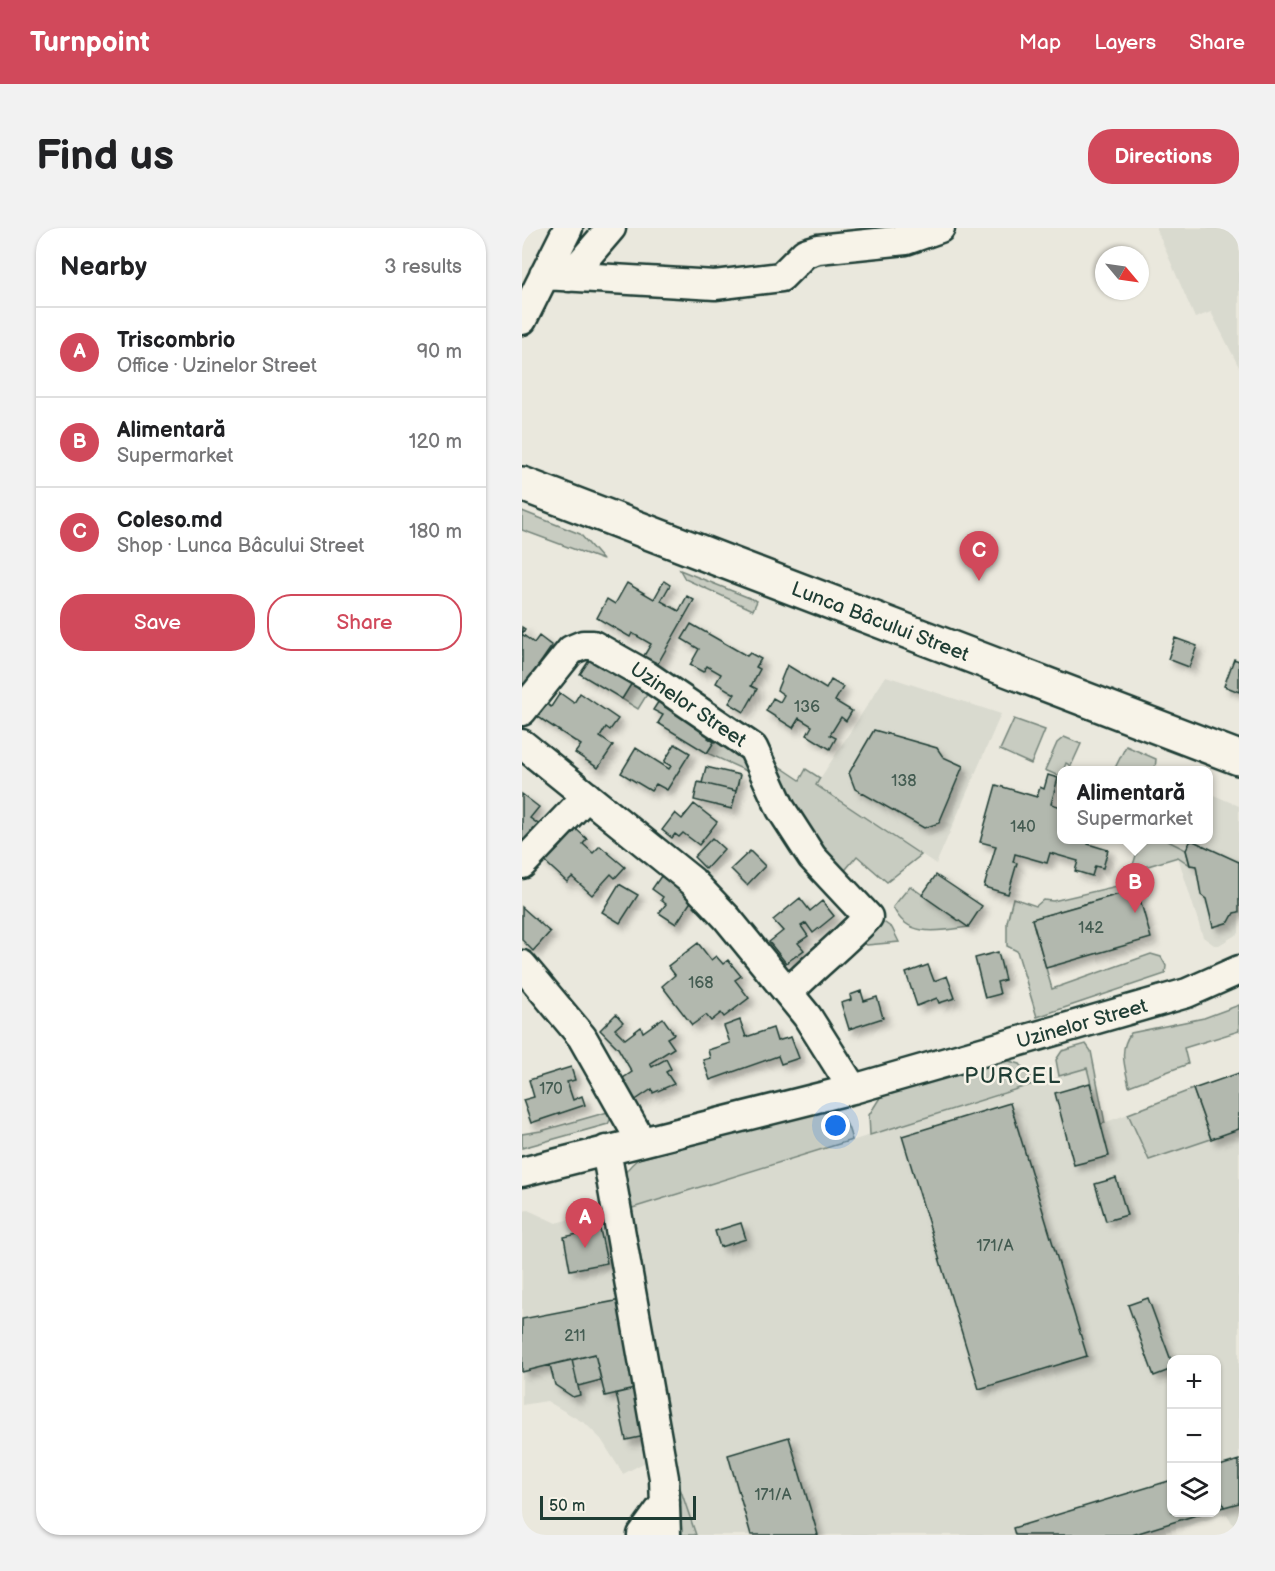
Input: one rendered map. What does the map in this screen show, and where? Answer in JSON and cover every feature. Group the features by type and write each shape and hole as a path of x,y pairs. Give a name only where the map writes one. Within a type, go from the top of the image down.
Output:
{"main road":[{"name":"Lunca Bâcului Street","path":"522,484 1239,759"}],"street":[{"path":"557,276 568,228"},
{"path":"522,320 557,276 611,228"},
{"path":"557,276 715,285 781,277 805,253 818,249 906,240 940,228"},
{"name":"Uzinelor Street","path":"522,711 571,650 583,645 593,645 646,675 753,748 781,809 812,857 868,917 850,937 818,962 789,992"},
{"path":"522,744 692,881 789,992 807,1016 853,1089"},
{"path":"522,864 587,796"},
{"path":"522,965 582,1037 604,1072 641,1141"},
{"name":"Uzinelor Street","path":"522,1172 853,1089 1187,993 1239,970"},
{"path":"606,1150 664,1478 666,1535"},
{"path":"642,1535 665,1503"}],"shaded area":[{"path":"1156,228 1239,228 1239,367 1211,312 1195,318"},
{"path":"522,511 580,534 603,560 522,530"},
{"path":"680,570 757,601 753,610 685,579"},
{"path":"886,676 1001,714 936,864 816,785"},
{"path":"635,678 651,688 638,709 622,699"},
{"path":"1014,719 1045,730 1031,764 1000,750"},
{"path":"714,728 762,778 707,753 714,742 708,738"},
{"path":"1064,737 1081,744 1071,766 1066,763 1065,766 1057,766 1057,775 1045,770 1057,743"},
{"path":"1126,746 1156,759 1155,766 1116,766"},
{"path":"779,766 800,780 806,769 820,778 816,785 921,855 887,882 857,856 841,875 772,772"},
{"path":"1213,795 1239,806 1239,933 1219,945 1214,945 1203,937 1178,857 1189,864 1170,844 1213,844"},
{"path":"1140,844 1174,844 1186,850 1190,865 1178,857 1131,871"},
{"path":"1134,882 1137,889 1032,919 1052,989 1151,954 1161,957 1166,966 1165,974 1037,1017 1017,951 1007,946 1007,922 1013,898 1036,906 1043,900 1053,901"},
{"path":"910,886 968,927 936,931 907,924 893,907"},
{"path":"878,918 892,928 899,942 867,945 855,940"},
{"path":"1239,1005 1239,1031 1184,1048 1188,1064 1129,1086 1124,1065 1124,1052 1131,1033 1204,1018"},
{"path":"1086,1044 1091,1051 1105,1123 1101,1124 1087,1068 1059,1076 1056,1060 1062,1051"},
{"path":"1005,1060 1020,1064 1036,1083 870,1135 869,1115 881,1096"},
{"path":"1087,1068 1101,1124 1239,1073 1239,1535 1227,1514 1221,1516 1221,1355 1167,1355 1167,1517 1217,1517 1155,1535 696,1535 678,1482 631,1209"},
{"path":"1193,1089 1211,1139 1149,1160 1128,1114"},
{"path":"831,1108 845,1121 852,1140 626,1210 622,1188 623,1176 638,1159"},
{"path":"615,1110 608,1124 522,1148 522,1134 541,1131"},
{"path":"528,1210 556,1223 602,1210 621,1300 629,1362 649,1460 623,1474 601,1439 586,1424 547,1401 522,1405 522,1211"},
{"path":"678,1482 696,1535 682,1535"}],"building":[{"path":"664,581 670,585 661,601 679,611 687,596 694,600 653,672 639,664 651,644 632,633 630,637 597,618 607,599 615,604 627,583 654,599"},
{"path":"691,624 747,656 750,653 761,659 756,667 760,669 751,686 757,689 744,712 729,703 735,694 716,683 721,674 707,666 703,672 690,665 699,649 682,639"},
{"path":"522,634 534,643 539,636 552,646 525,685 522,683"},
{"path":"1175,638 1197,646 1189,667 1168,659"},
{"path":"594,653 635,678 622,699 580,674"},
{"path":"1234,659 1239,661 1239,692 1224,686"},
{"path":"787,665 826,689 831,680 843,687 835,701 852,711 846,721 841,717 830,735 836,738 830,749 807,735 812,726 799,718 793,728 766,711 773,698 780,702 784,695 777,690"},
{"path":"560,693 574,703 580,693 618,719 610,730 606,727 600,737 613,746 598,768 575,753 581,745 535,715 544,702 551,707"},
{"path":"662,696 714,728 708,738 714,742 707,753 658,723 663,715 653,710"},
{"path":"874,730 937,748 943,757 963,766 939,823 924,828 855,789 849,773"},
{"path":"675,744 690,753 667,790 656,784 651,791 621,773 636,748 669,769 671,766 664,762"},
{"path":"706,767 740,775 736,791 702,783"},
{"path":"1048,775 1057,778 1051,804 1057,806 1057,844 1088,844 1108,850 1103,868 1095,866 1092,876 1075,871 1078,861 1050,853 1047,863 1015,854 1013,862 1017,863 1008,894 984,887 996,846 980,842 996,785 1037,797 1040,787 1044,789"},
{"path":"698,782 736,791 732,809 694,800"},
{"path":"522,794 539,807 530,818 541,826 522,852"},
{"path":"694,804 717,822 699,845 683,833 679,837 675,834 672,838 662,830 675,813 682,819"},
{"path":"576,829 587,839 583,844 593,853 600,846 625,867 615,878 611,874 592,895 572,877 567,882 541,858 553,844 558,849"},
{"path":"712,838 724,849 706,869 694,857"},
{"path":"1189,844 1200,844 1239,862 1239,912 1234,913 1229,922 1213,927 1206,899 1201,895 1196,866 1190,865 1186,850"},
{"path":"750,851 765,866 747,885 731,869"},
{"path":"936,875 982,906 968,927 922,895"},
{"path":"661,876 672,883 676,878 694,897 676,924 659,913 666,904 661,900 663,897 652,889"},
{"path":"619,884 638,895 620,923 602,912"},
{"path":"1137,889 1151,938 1046,968 1032,919"},
{"path":"800,898 810,911 822,901 834,916 813,933 806,923 801,926 808,936 798,943 804,950 786,963 769,942 783,931 773,920"},
{"path":"522,907 550,932 533,951 522,940"},
{"path":"698,943 711,960 716,956 723,964 728,960 741,976 735,980 749,998 724,1017 721,1013 711,1021 706,1015 692,1025 662,986 675,975 668,966"},
{"path":"998,952 1005,980 997,982 1000,994 985,998 975,958"},
{"path":"928,965 934,981 947,976 955,998 939,1003 937,998 917,1006 906,973"},
{"path":"861,991 864,1001 877,997 883,1018 849,1029 841,1003 851,1000 850,995"},
{"path":"616,1014 623,1022 615,1029 625,1039 641,1027 643,1032 663,1018 674,1034 667,1038 674,1048 650,1063 652,1067 666,1059 671,1069 666,1072 674,1084 653,1093 652,1089 634,1101 620,1080 632,1072 618,1048 600,1030"},
{"path":"740,1020 746,1037 773,1028 777,1041 791,1037 799,1058 781,1064 778,1056 710,1080 703,1060 710,1058 708,1050 730,1043 724,1026"},
{"path":"571,1067 575,1080 567,1082 573,1100 582,1096 585,1105 531,1123 523,1100 534,1097 529,1080"},
{"path":"1239,1073 1239,1129 1211,1139 1193,1089"},
{"path":"1090,1083 1109,1156 1074,1165 1055,1093"},
{"path":"1010,1103 1087,1356 979,1389 902,1136"},
{"path":"1116,1178 1127,1215 1106,1221 1095,1184"},
{"path":"741,1223 746,1239 720,1247 715,1231"},
{"path":"600,1229 607,1263 570,1270 564,1237"},
{"path":"1148,1298 1169,1355 1167,1355 1167,1371 1154,1376 1128,1305"},
{"path":"621,1300 632,1355 629,1362 635,1389 605,1396 595,1354 522,1372 522,1319"},
{"path":"595,1354 601,1380 578,1386 572,1360"},
{"path":"572,1360 580,1395 573,1397 555,1385 550,1365"},
{"path":"635,1389 645,1436 626,1440 616,1393"},
{"path":"789,1437 818,1535 751,1535 728,1455"},
{"path":"1239,1460 1239,1503 1224,1507 1221,1498 1221,1465"},
{"path":"1167,1482 1167,1517 1190,1517 1132,1535 1015,1535 1013,1528"}],"place":[{"name":"Coleso.md","path":"979,581"},
{"name":"Alimentară","path":"1135,913"},
{"name":"Triscombrio","path":"585,1248"}],"district":[{"name":"PURCEL","path":"1013,1076"}]}
